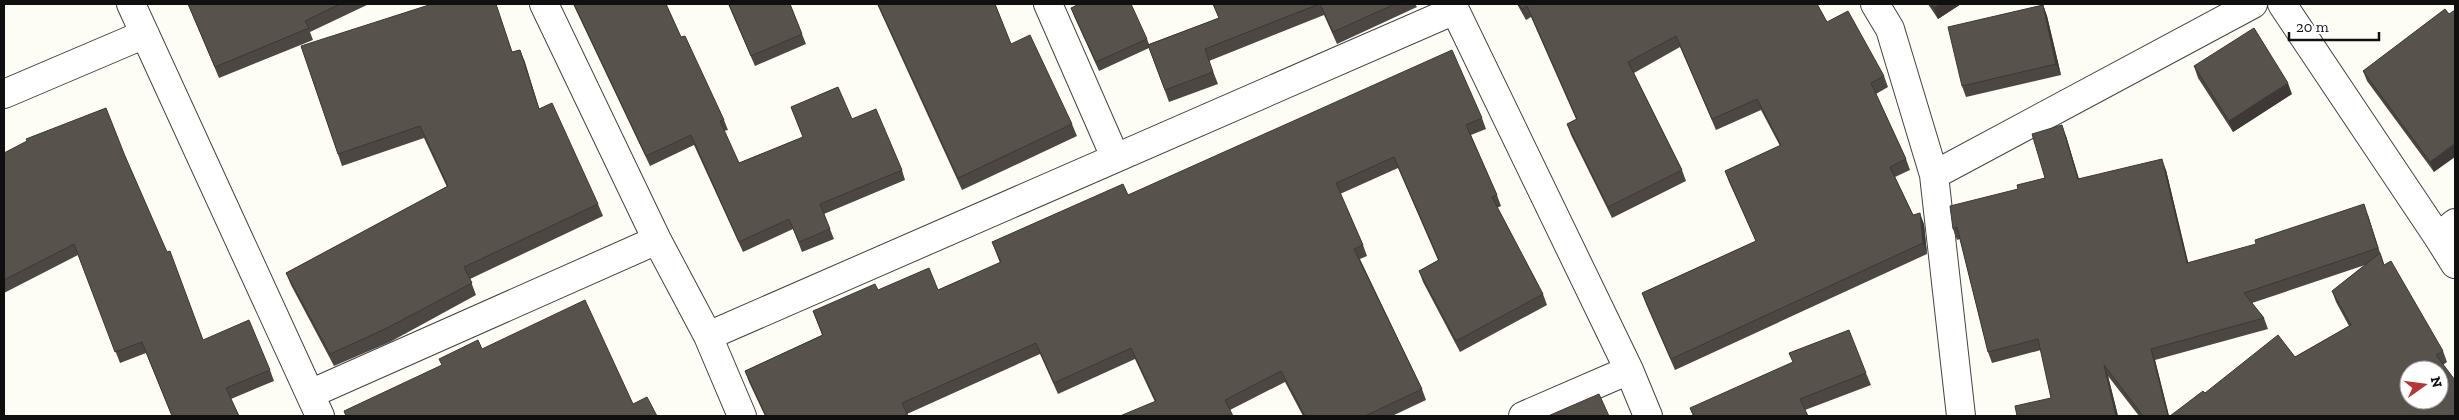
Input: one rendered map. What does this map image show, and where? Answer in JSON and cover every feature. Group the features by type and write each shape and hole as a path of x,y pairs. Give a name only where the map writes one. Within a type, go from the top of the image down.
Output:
{"street":[{"path":"131,4 315,405 657,240"},
{"path":"544,4 657,240 708,336 742,416"},
{"path":"1048,4 1115,157"},
{"path":"1875,4 1890,29 1934,175 1961,416"},
{"path":"1934,175 2253,4"},
{"path":"2282,4 2447,230 2455,264"},
{"path":"708,336 1454,7 1628,370 1648,416"},
{"path":"4,94 145,34"},
{"path":"1523,416 1628,370"}],"building":[{"path":"188,4 340,4 305,21 309,28 215,67"},
{"path":"432,4 496,4 512,52 520,50 539,109 552,103 598,204 464,267 472,283 385,329 330,354 286,273 448,186 420,126 338,154 301,46"},
{"path":"574,4 666,4 681,37 685,36 724,120 720,121 739,163 803,137 791,107 838,87 852,119 876,109 902,170 820,204 830,229 799,242 789,219 739,242 691,135 646,156"},
{"path":"729,4 790,4 802,34 751,56"},
{"path":"878,4 995,4 1011,44 1030,35 1072,124 958,178"},
{"path":"1079,4 1131,4 1147,39 1096,62 1071,8"},
{"path":"1213,4 1319,4 1205,49 1213,72 1165,90 1148,45 1219,18"},
{"path":"1320,4 1395,4 1333,32"},
{"path":"1519,4 1817,4 1827,22 1848,11 1884,76 1871,83 1906,159 1890,167 1913,215 1920,213 1923,243 1671,359 1642,293 1756,241 1725,171 1781,145 1757,99 1712,119 1676,36 1628,62 1682,170 1608,207 1567,124 1577,119 1527,6 1522,9"},
{"path":"1931,4 1940,4 1934,8"},
{"path":"2043,5 2056,64 1962,86 1948,27"},
{"path":"2445,9 2449,14 2455,10 2455,143 2430,162 2363,71"},
{"path":"2254,28 2288,83 2229,121 2194,66"},
{"path":"1452,50 1482,118 1466,125 1497,195 1492,197 1543,294 1456,341 1419,271 1439,260 1394,157 1336,183 1363,245 1354,249 1422,389 1365,416 1305,416 1281,371 1225,400 1233,416 1120,416 1156,401 1131,348 1054,383 1036,343 902,403 908,416 766,416 745,371 823,335 813,311 875,284 878,290 929,268 938,290 1001,262 992,242 1123,184 1128,195"},
{"path":"106,108 167,252 170,251 203,340 249,320 270,370 226,388 239,416 172,416 142,342 115,352 74,244 4,280 4,153 27,141 26,139"},
{"path":"2062,125 2078,179 2162,159 2187,263 2256,244 2255,240 2364,204 2378,248 2244,293 2264,318 2151,349 2168,416 2143,416 2104,365 2116,416 2017,416 2015,406 2051,398 2038,339 1988,352 1957,227 1953,229 1950,206 2018,189 2017,185 2045,178 2032,134"},
{"path":"2380,253 2384,265 2391,261 2443,351 2436,355 2440,360 2399,360 2399,410 2449,410 2449,372 2455,380 2455,416 2170,416 2203,391 2205,393 2278,335 2295,357 2351,325 2332,291"},
{"path":"585,300 633,404 647,397 657,416 346,416 344,411 442,365 439,359 478,340 482,349"},
{"path":"1849,330 1866,373 1800,399 1808,416 1694,416 1690,408 1793,362 1789,353"},
{"path":"1599,394 1609,416 1548,416"}]}
